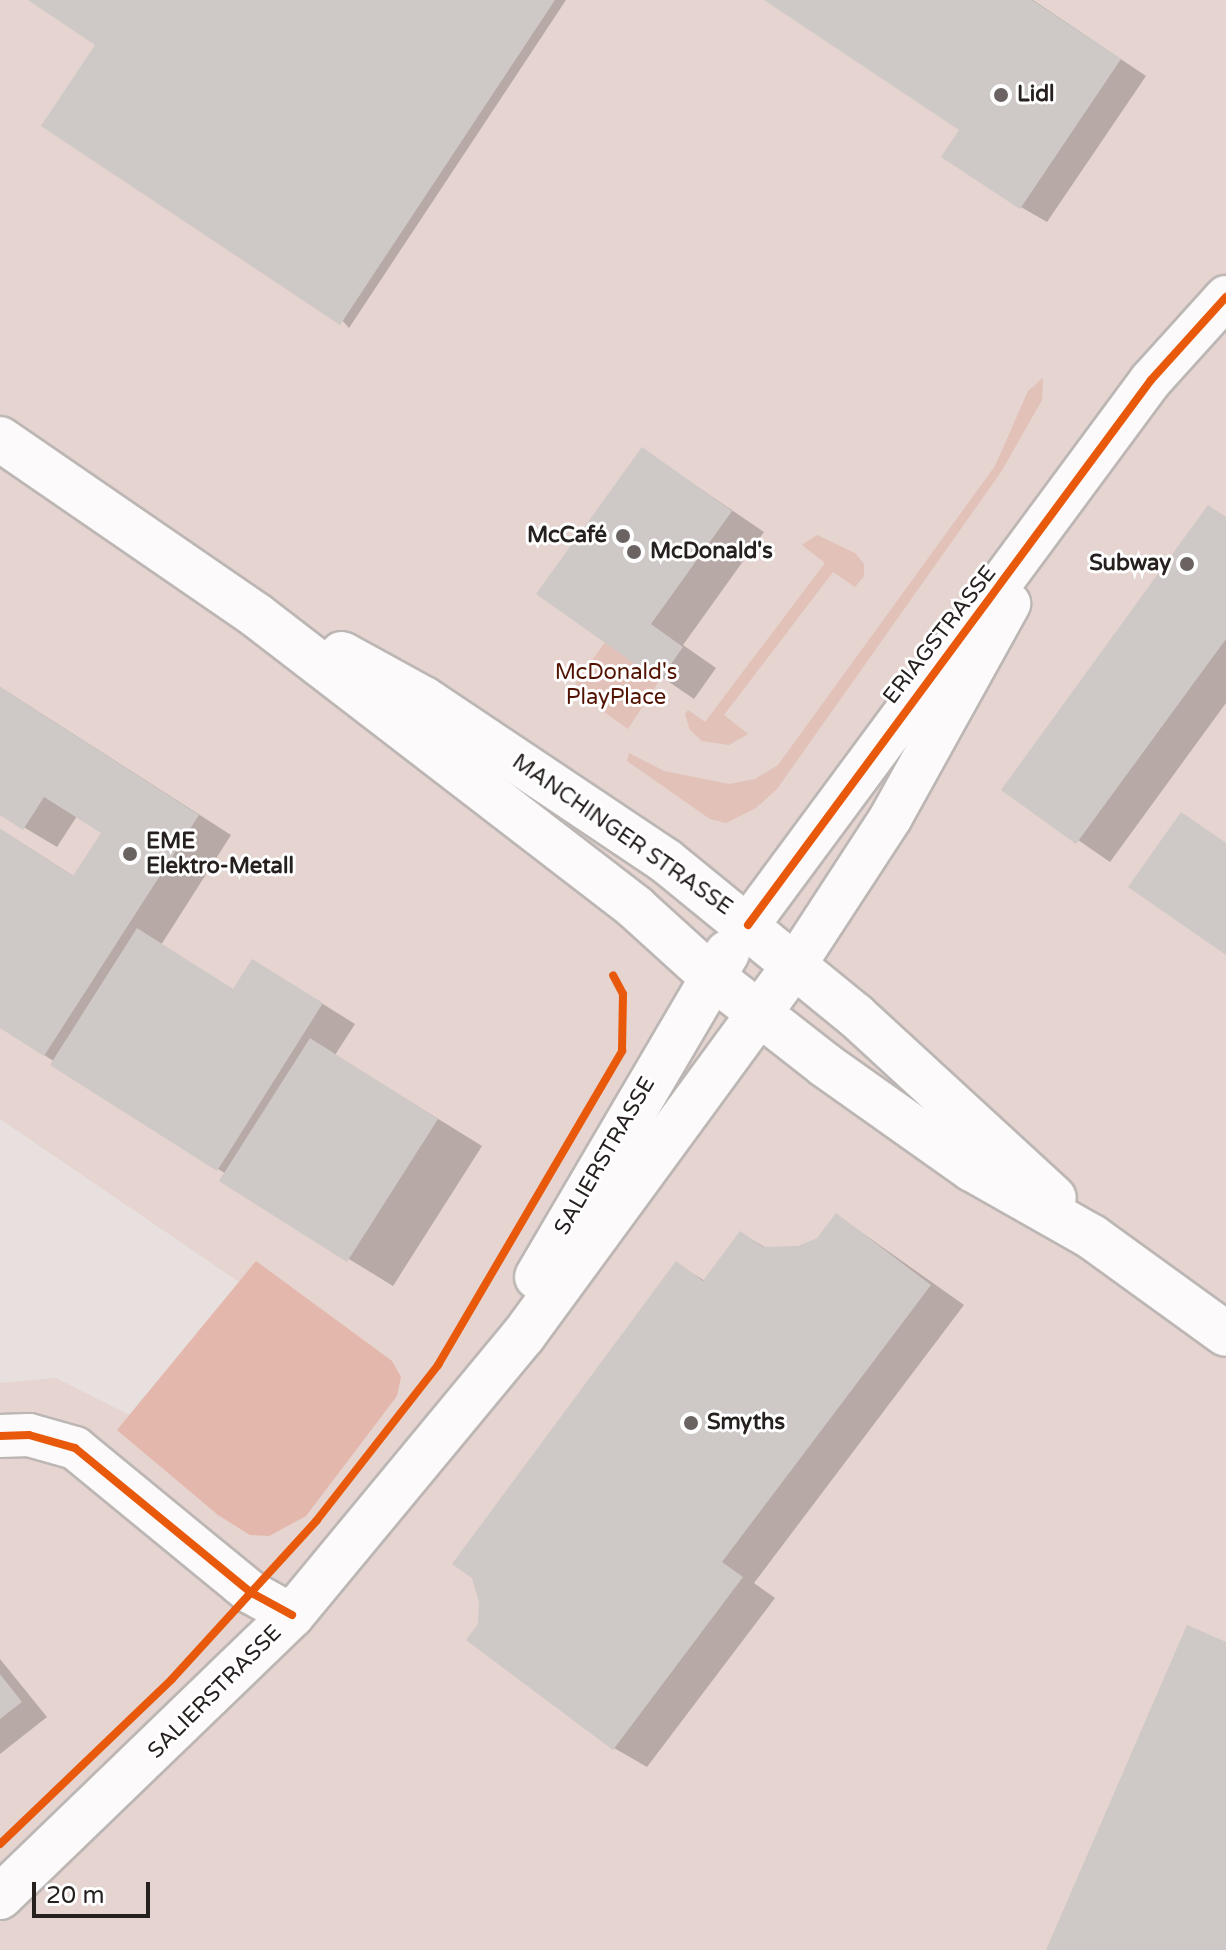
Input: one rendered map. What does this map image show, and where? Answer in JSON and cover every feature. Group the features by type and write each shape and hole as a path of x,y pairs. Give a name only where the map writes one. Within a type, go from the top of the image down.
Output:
{"main road":[{"name":"MANCHINGER STRASSE","path":"0,439 256,615 636,908 760,1015 972,1169 1092,1237 1226,1334"},
{"name":"MANCHINGER STRASSE","path":"256,615 424,699 666,861 796,963 1001,1147 1092,1237"},
{"name":"SALIERSTRASSE","path":"471,1394 710,975 748,925"},
{"name":"ERIAGSTRASSE","path":"760,1015 796,963"},
{"name":"SALIERSTRASSE","path":"0,1897 292,1615 471,1394 523,1336 760,1015"}],"street":[{"name":"ERIAGSTRASSE","path":"748,925 947,652 1042,534 1151,380 1226,297"},
{"name":"ERIAGSTRASSE","path":"796,963 843,899 944,726 1042,534"},
{"path":"0,1436 29,1435 75,1448 250,1592 292,1615"}],"shaded area":[{"path":"0,0 1226,0 1226,1950 0,1950 0,1383 56,1378 129,1415 117,1430 256,1262 239,1282 0,1119"},
{"path":"256,1261 392,1361 401,1377 397,1396 306,1516 269,1536 250,1535 218,1515 117,1430"}],"green space":[{"path":"1043,378 1042,400 1001,472 777,789 756,808 726,823 710,819 627,761 629,753 664,771 729,784 755,779 778,765 995,466 1028,391"},
{"path":"817,535 855,553 864,564 864,576 855,587 833,572 724,715 748,734 729,745 702,741 690,730 685,714 688,710 705,722 825,563 802,545"},
{"name":"McDonald's PlayPlace","path":"605,642 659,681 628,729 572,689"}],"building":[{"path":"28,0 555,0 340,325 41,126 95,45"},
{"name":"Lidl","path":"764,0 1032,0 1121,59 1020,209 941,157 959,130"},
{"name":"McDonald's","path":"642,447 732,511 651,624 683,647 659,681 536,594"},
{"path":"1208,505 1226,517 1226,639 1076,844 1001,790"},
{"name":"EME Elektro-Metall","path":"0,687 199,815 44,1056 0,1028 0,829 73,876 101,833 44,797 23,830 0,815"},
{"path":"1181,812 1226,843 1226,955 1128,887"},
{"path":"137,928 233,989 252,959 323,1003 217,1171 50,1065"},
{"path":"310,1038 438,1119 347,1262 219,1181"},
{"name":"Smyths","path":"836,1213 931,1285 722,1562 743,1577 613,1750 466,1640 478,1624 479,1602 472,1578 452,1564 676,1261 703,1281 740,1231 763,1247 798,1246 817,1238"},
{"path":"1187,1625 1226,1642 1226,1950 1046,1950"},
{"path":"0,1674 22,1702 0,1719"}],"cycle path":[{"path":"748,925 1151,380 1226,297"},
{"path":"0,1844 172,1679 317,1520 438,1365 622,1051 623,994 613,975"},
{"path":"0,1436 29,1435 75,1448 250,1592 292,1615"}],"place":[{"name":"Lidl","path":"1001,95"},
{"name":"McCafé","path":"623,536"},
{"name":"McDonald's","path":"634,552"},
{"name":"Subway","path":"1187,564"},
{"name":"EME Elektro-Metall","path":"130,854"},
{"name":"Smyths","path":"691,1423"}]}
